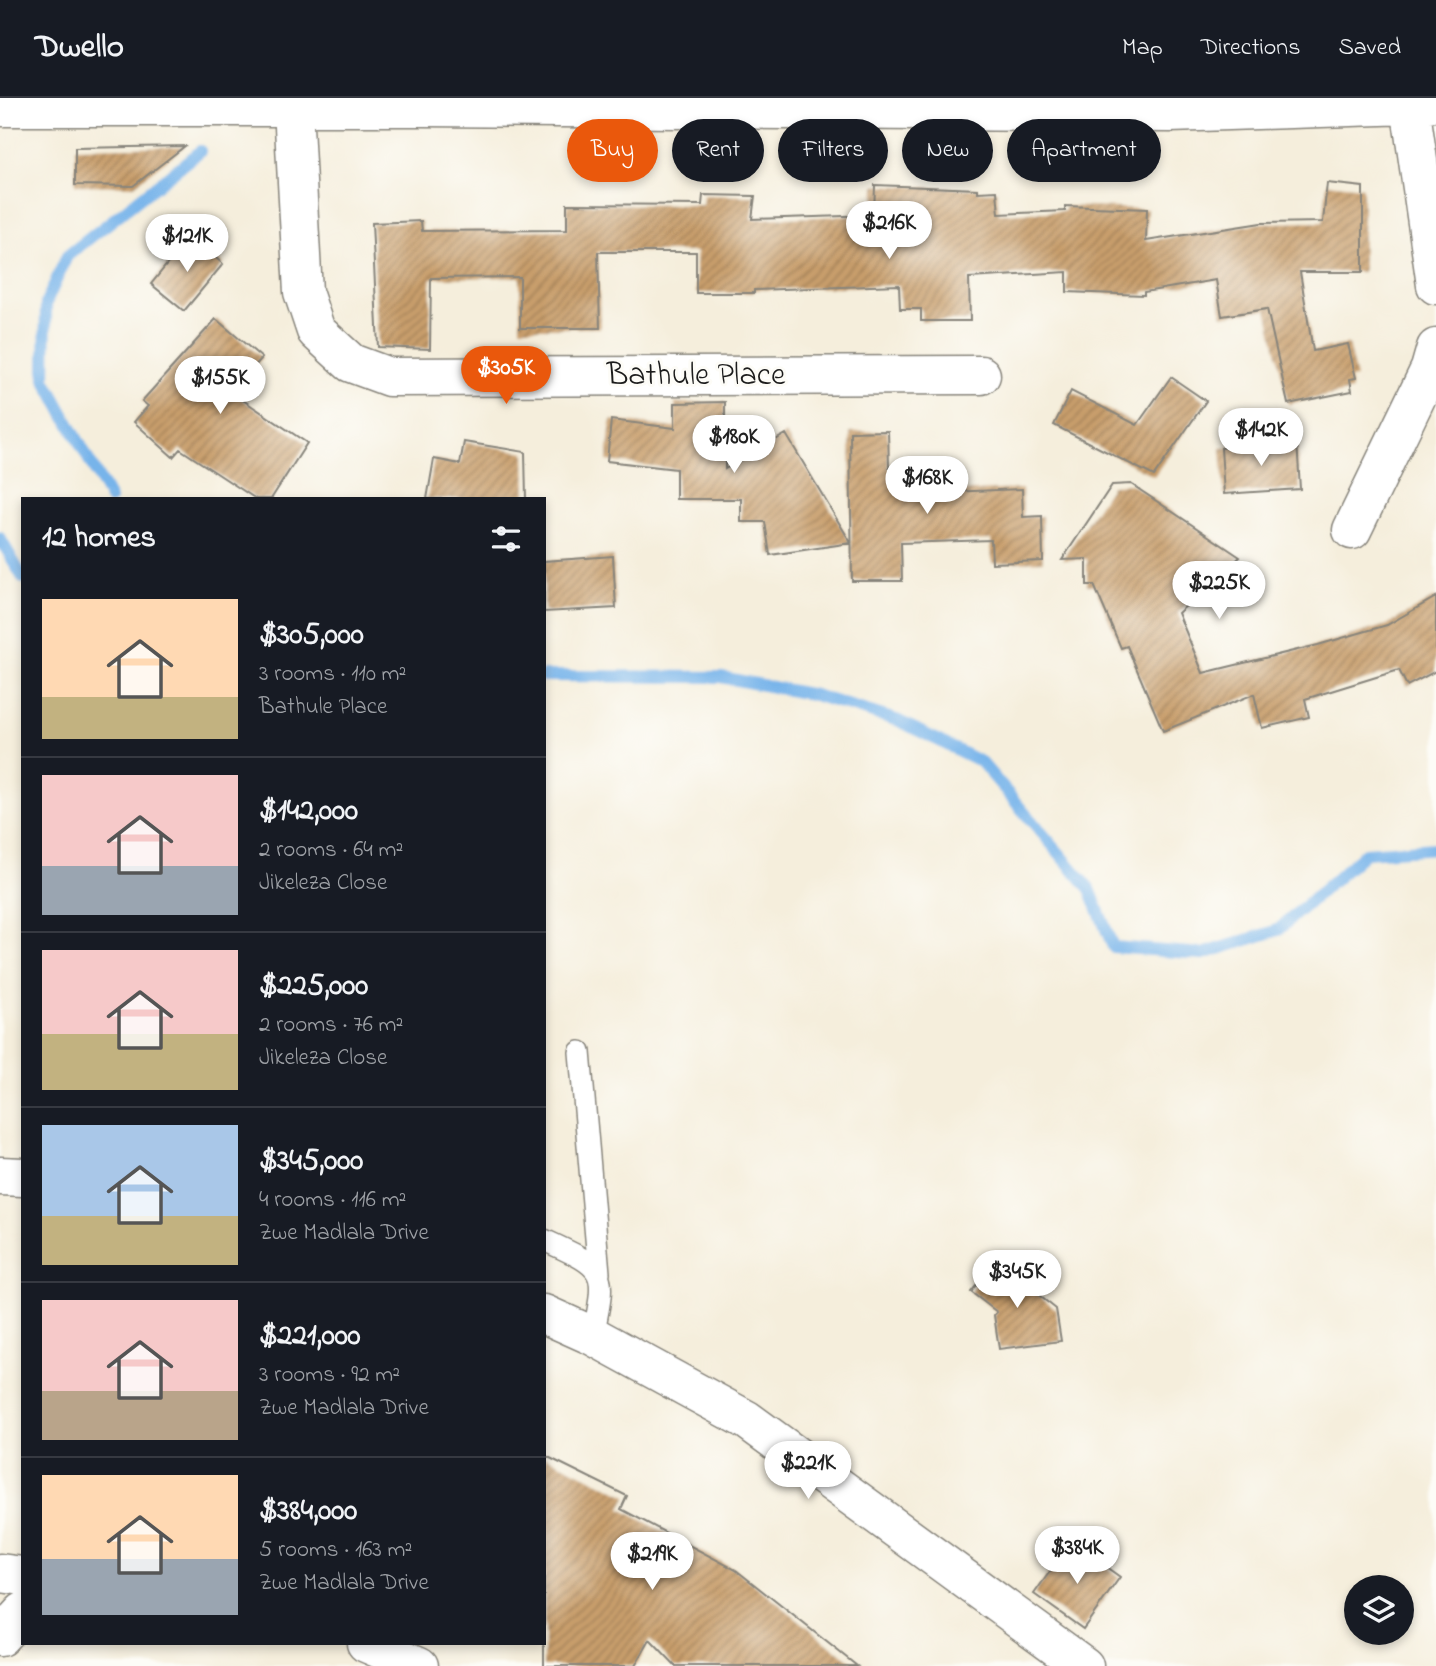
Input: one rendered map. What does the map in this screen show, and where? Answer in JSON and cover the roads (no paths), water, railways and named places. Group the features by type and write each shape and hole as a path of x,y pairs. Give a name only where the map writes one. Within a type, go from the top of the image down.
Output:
{"street":[{"path":"0,107 1423,104 1436,285"},
{"name":"Bathule Place","path":"293,108 303,292 316,331 351,363 363,368 389,377 981,374"},
{"path":"1352,530 1430,369 1436,348"},
{"path":"0,1176 21,1177"},
{"path":"546,1315 593,1336 747,1420 1084,1666"},
{"path":"0,1573 21,1576"},
{"path":"0,1637 21,1614"}],"lane":[{"path":"580,1052 602,1293 593,1336"},
{"path":"546,1241 585,1259 599,1273"}],"waterway":[{"path":"109,497 45,379 46,303 67,256 200,151"},
{"path":"0,538 21,575"},
{"path":"546,676 721,677 814,695 899,721 981,762 1090,889 1113,947 1203,954 1278,930 1365,853 1436,848"}]}
